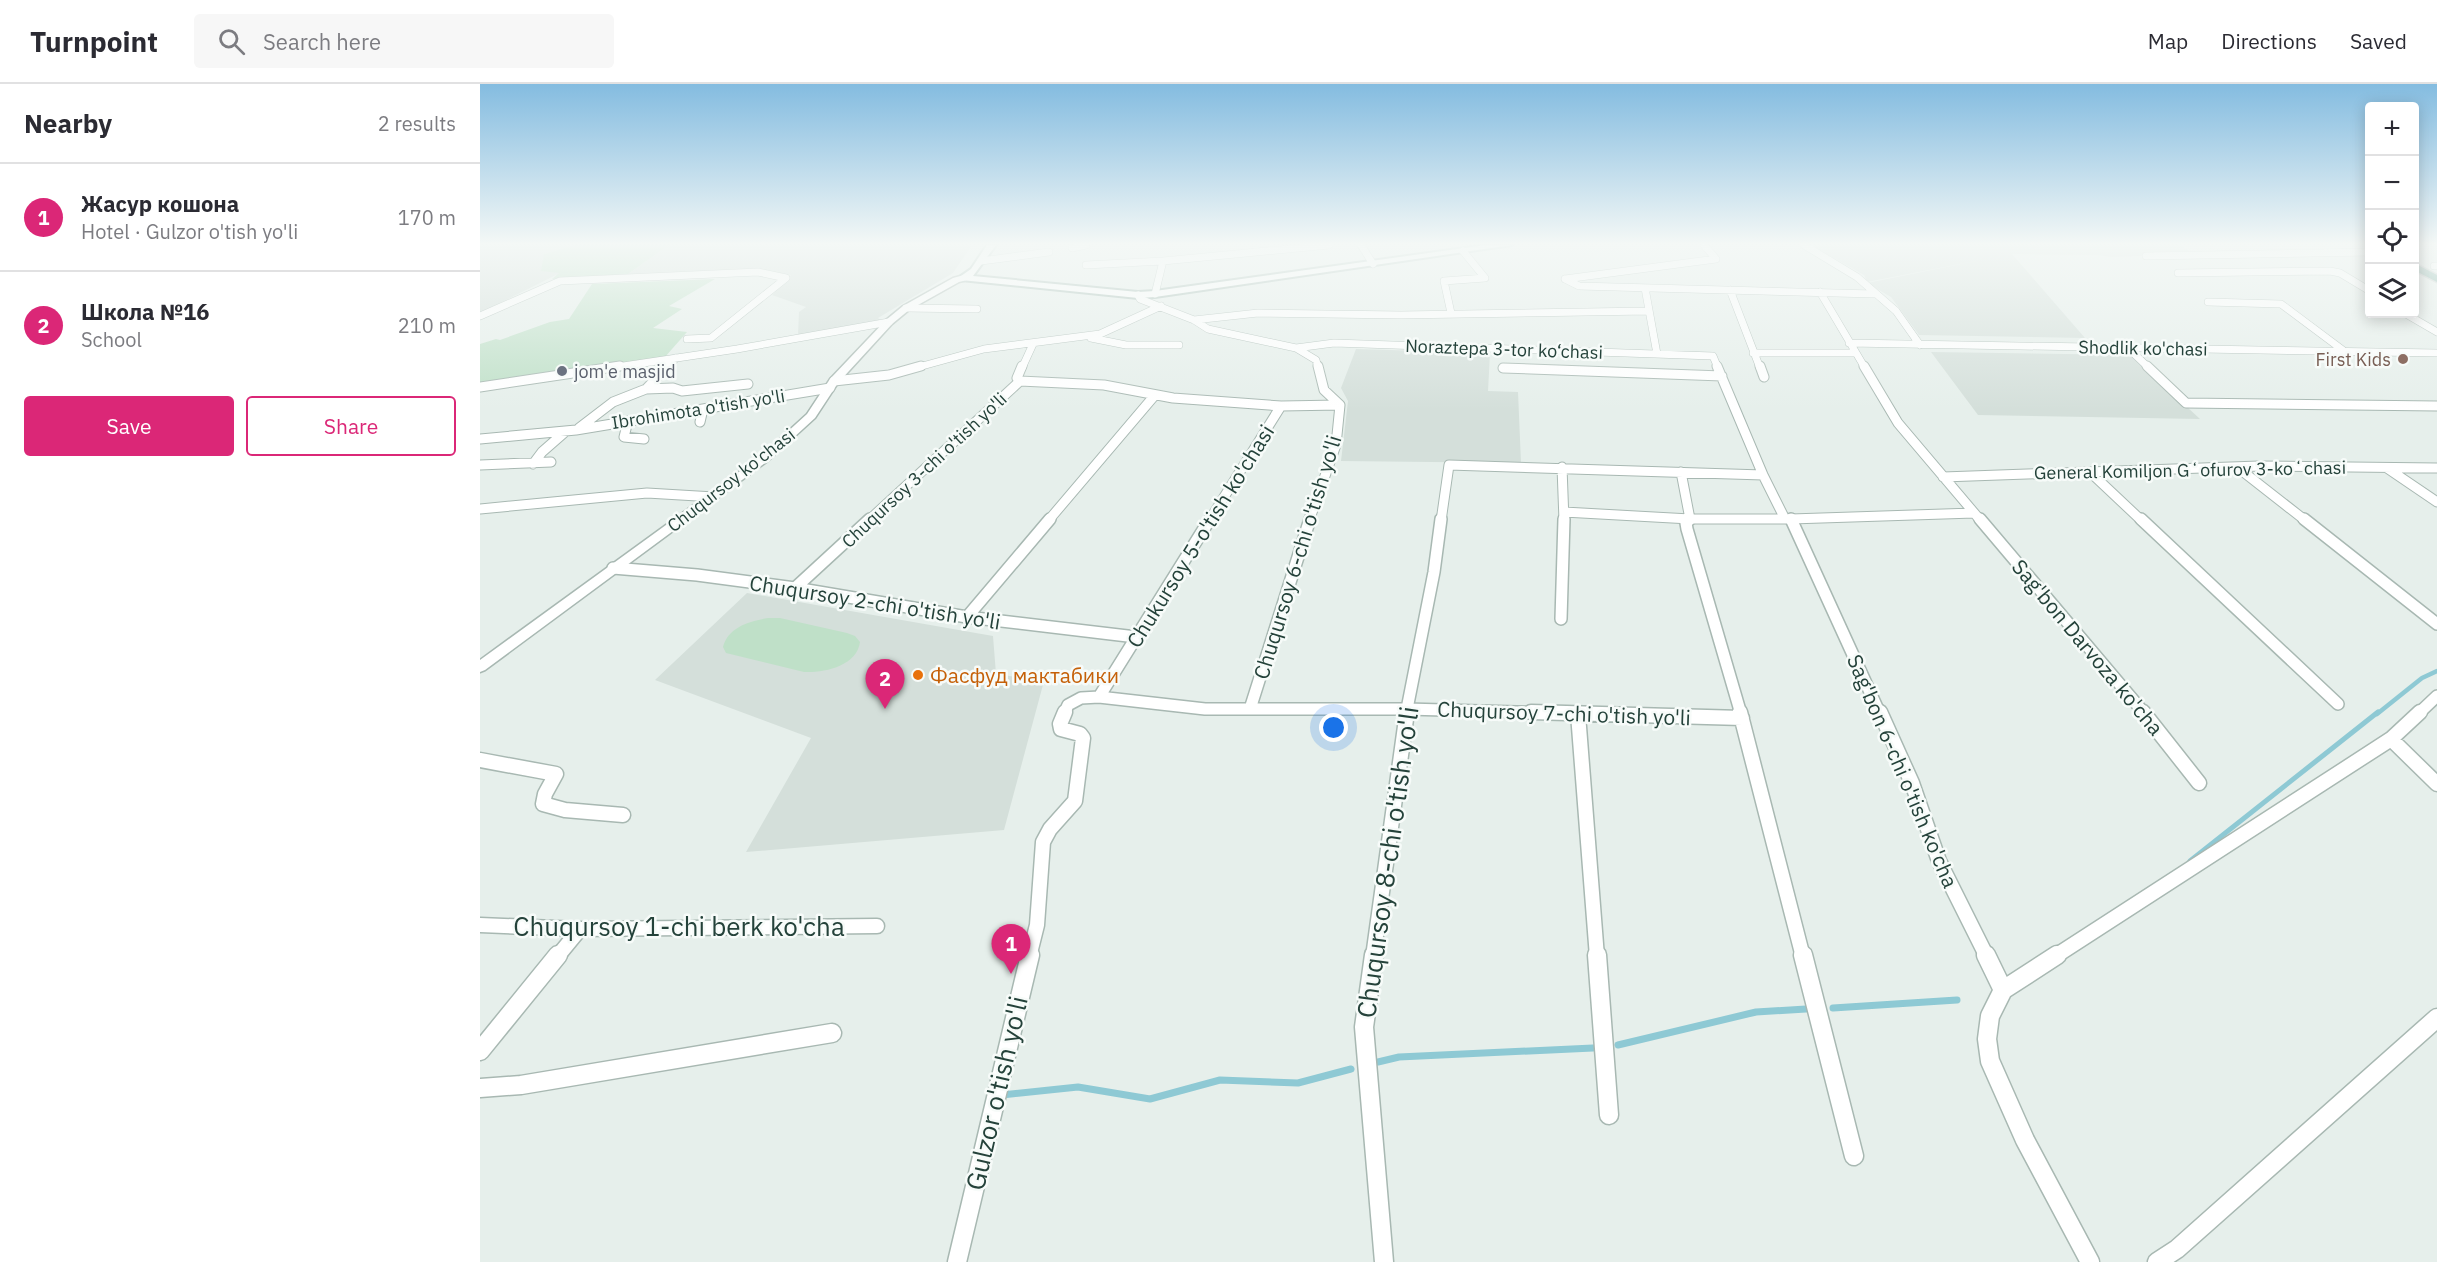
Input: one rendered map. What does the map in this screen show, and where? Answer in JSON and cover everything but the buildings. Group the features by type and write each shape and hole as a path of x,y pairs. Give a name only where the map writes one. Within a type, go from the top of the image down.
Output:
{"street":[{"path":"480,315 514,300"},
{"path":"646,389 690,336 711,338 761,300"},
{"name":"Chuqursoy ko'chasi","path":"480,667 613,568 714,497 799,428 814,413 832,385 889,322 920,300"},
{"path":"1143,300 1194,320 1208,329 1296,348 1316,360 1324,390 1341,405"},
{"path":"1448,300 1451,313"},
{"path":"1647,300 1656,354"},
{"path":"1734,300 1764,377"},
{"name":"Sag'bon Darvoza ko'cha","path":"1825,300 1898,423 2129,694 2199,783"},
{"path":"1882,300 1896,311 1920,345"},
{"path":"2208,302 2281,304 2344,351"},
{"path":"1081,338 1122,326 1161,306"},
{"path":"906,308 977,309"},
{"path":"1194,320 1220,315 1246,314 1309,316 1648,311"},
{"path":"2413,318 2437,332"},
{"path":"480,387 673,359 889,322"},
{"path":"1081,338 1126,345 1179,345"},
{"name":"Ibrohimota o'tish yo'li","path":"480,439 576,430 703,409 889,375 984,349 1081,338"},
{"name":"Shodlik ko'chasi","path":"1849,343 2437,353"},
{"name":"Chuqursoy 3-chi o'tish yo'li","path":"795,588 1020,381 1017,378 1033,344"},
{"name":"Noraztepa 3-tor ko‘chasi","path":"1296,348 1334,344 1713,356"},
{"path":"2128,348 2186,403 2437,406"},
{"path":"1753,353 1856,353"},
{"name":"Sag'bon 6-chi o'tish ko'cha","path":"1713,356 1763,475 1788,519 1912,783 1939,861 2003,990"},
{"path":"1503,368 1722,376"},
{"path":"1020,381 1104,385 1155,395 1281,406 1341,405"},
{"path":"576,430 613,402 646,389 673,388 682,391 748,384"},
{"path":"967,617 1155,395"},
{"name":"Chuqursoy 6-chi o'tish yo'li","path":"1250,709 1301,544 1336,445 1341,405"},
{"name":"Chukursoy 5-o'tish ko'chasi","path":"1099,697 1281,406"},
{"path":"700,422 703,409"},
{"path":"628,421 624,437 644,439"},
{"path":"533,464 542,452 566,431"},
{"path":"480,465 551,462"},
{"name":"Chuqursoy 8-chi o'tish yo'li","path":"1384,1262 1364,1027 1407,709 1434,572 1449,465 1562,467"},
{"path":"1561,619 1564,512 1562,467 1763,475"},
{"path":"2237,467 2437,624"},
{"name":"General Komiljon Gʻofurov 3-koʻchasi","path":"1943,477 2237,467 2437,468"},
{"path":"2386,467 2437,502"},
{"path":"1681,472 1690,519"},
{"path":"2090,472 2338,704"},
{"path":"480,509 646,493 714,497"},
{"path":"1564,512 1690,519 1788,519 1974,513"},
{"path":"1690,519 1686,523 1687,529 1742,718 1854,1156"},
{"name":"Chuqursoy 2-chi o'tish yo'li","path":"613,568 697,575 795,588 967,617 1136,637"},
{"path":"2090,1262 2025,1140 1990,1061 1987,1039 1990,1016 2003,990 2391,739 2437,696"},
{"name":"Chuqursoy 7-chi o'tish yo'li","path":"1099,697 1160,705 1250,709 1407,709 1742,718"},
{"name":"Gulzor o'tish yo'li","path":"957,1262 1037,925 1043,842 1047,832 1075,801 1083,738 1080,734 1061,729 1060,724 1068,705 1081,698 1099,697"},
{"path":"1578,714 1609,1115"},
{"path":"2391,739 2437,784"},
{"path":"480,760 556,774 545,794 543,804 565,810 623,815"},
{"name":"Chuqursoy 1-chi berk ko'cha","path":"480,926 580,929 878,926"},
{"path":"480,1051 580,929"},
{"path":"2157,1262 2177,1249 2437,1018"},
{"path":"480,1088 521,1085 832,1033"}],"shaded area":[{"path":"480,300 506,300 480,313"},
{"path":"786,300 908,300 878,318 880,320 798,335 799,312 806,307"},
{"path":"1893,300 2052,300 2085,338 1919,335"},
{"path":"1356,349 1490,353 1488,391 1518,392 1521,463 1341,461 1348,401 1341,388"},
{"path":"1931,352 2131,355 2200,419 1978,415"},
{"path":"747,593 993,636 996,674 1044,681 1004,830 746,852 811,738 655,680"}],"green space":[{"path":"582,300 679,300 669,306 682,309 653,328 687,332 665,357 480,385 480,344 500,340 550,322 569,319"},
{"path":"780,618 847,633 855,636 860,642 858,650 853,657 838,666 812,672 726,653 723,647 730,634 747,623"}],"waterway":[{"path":"2377,714 2422,678 2437,671"},
{"path":"2190,861 2378,712"},
{"path":"1833,1008 1957,1000"},
{"path":"1618,1045 1756,1012 1806,1009"},
{"path":"1378,1062 1399,1057 1593,1048"},
{"path":"1002,1095 1078,1087 1150,1099 1220,1080 1298,1083 1351,1069"}],"place":[{"name":"First Kids","path":"2403,359"},
{"name":"jom'e masjid","path":"562,371"},
{"name":"Фасфуд мактабики","path":"918,675"},
{"name":"Школа №16","path":"885,709"},
{"name":"Жасур кошона","path":"1011,974"}]}
